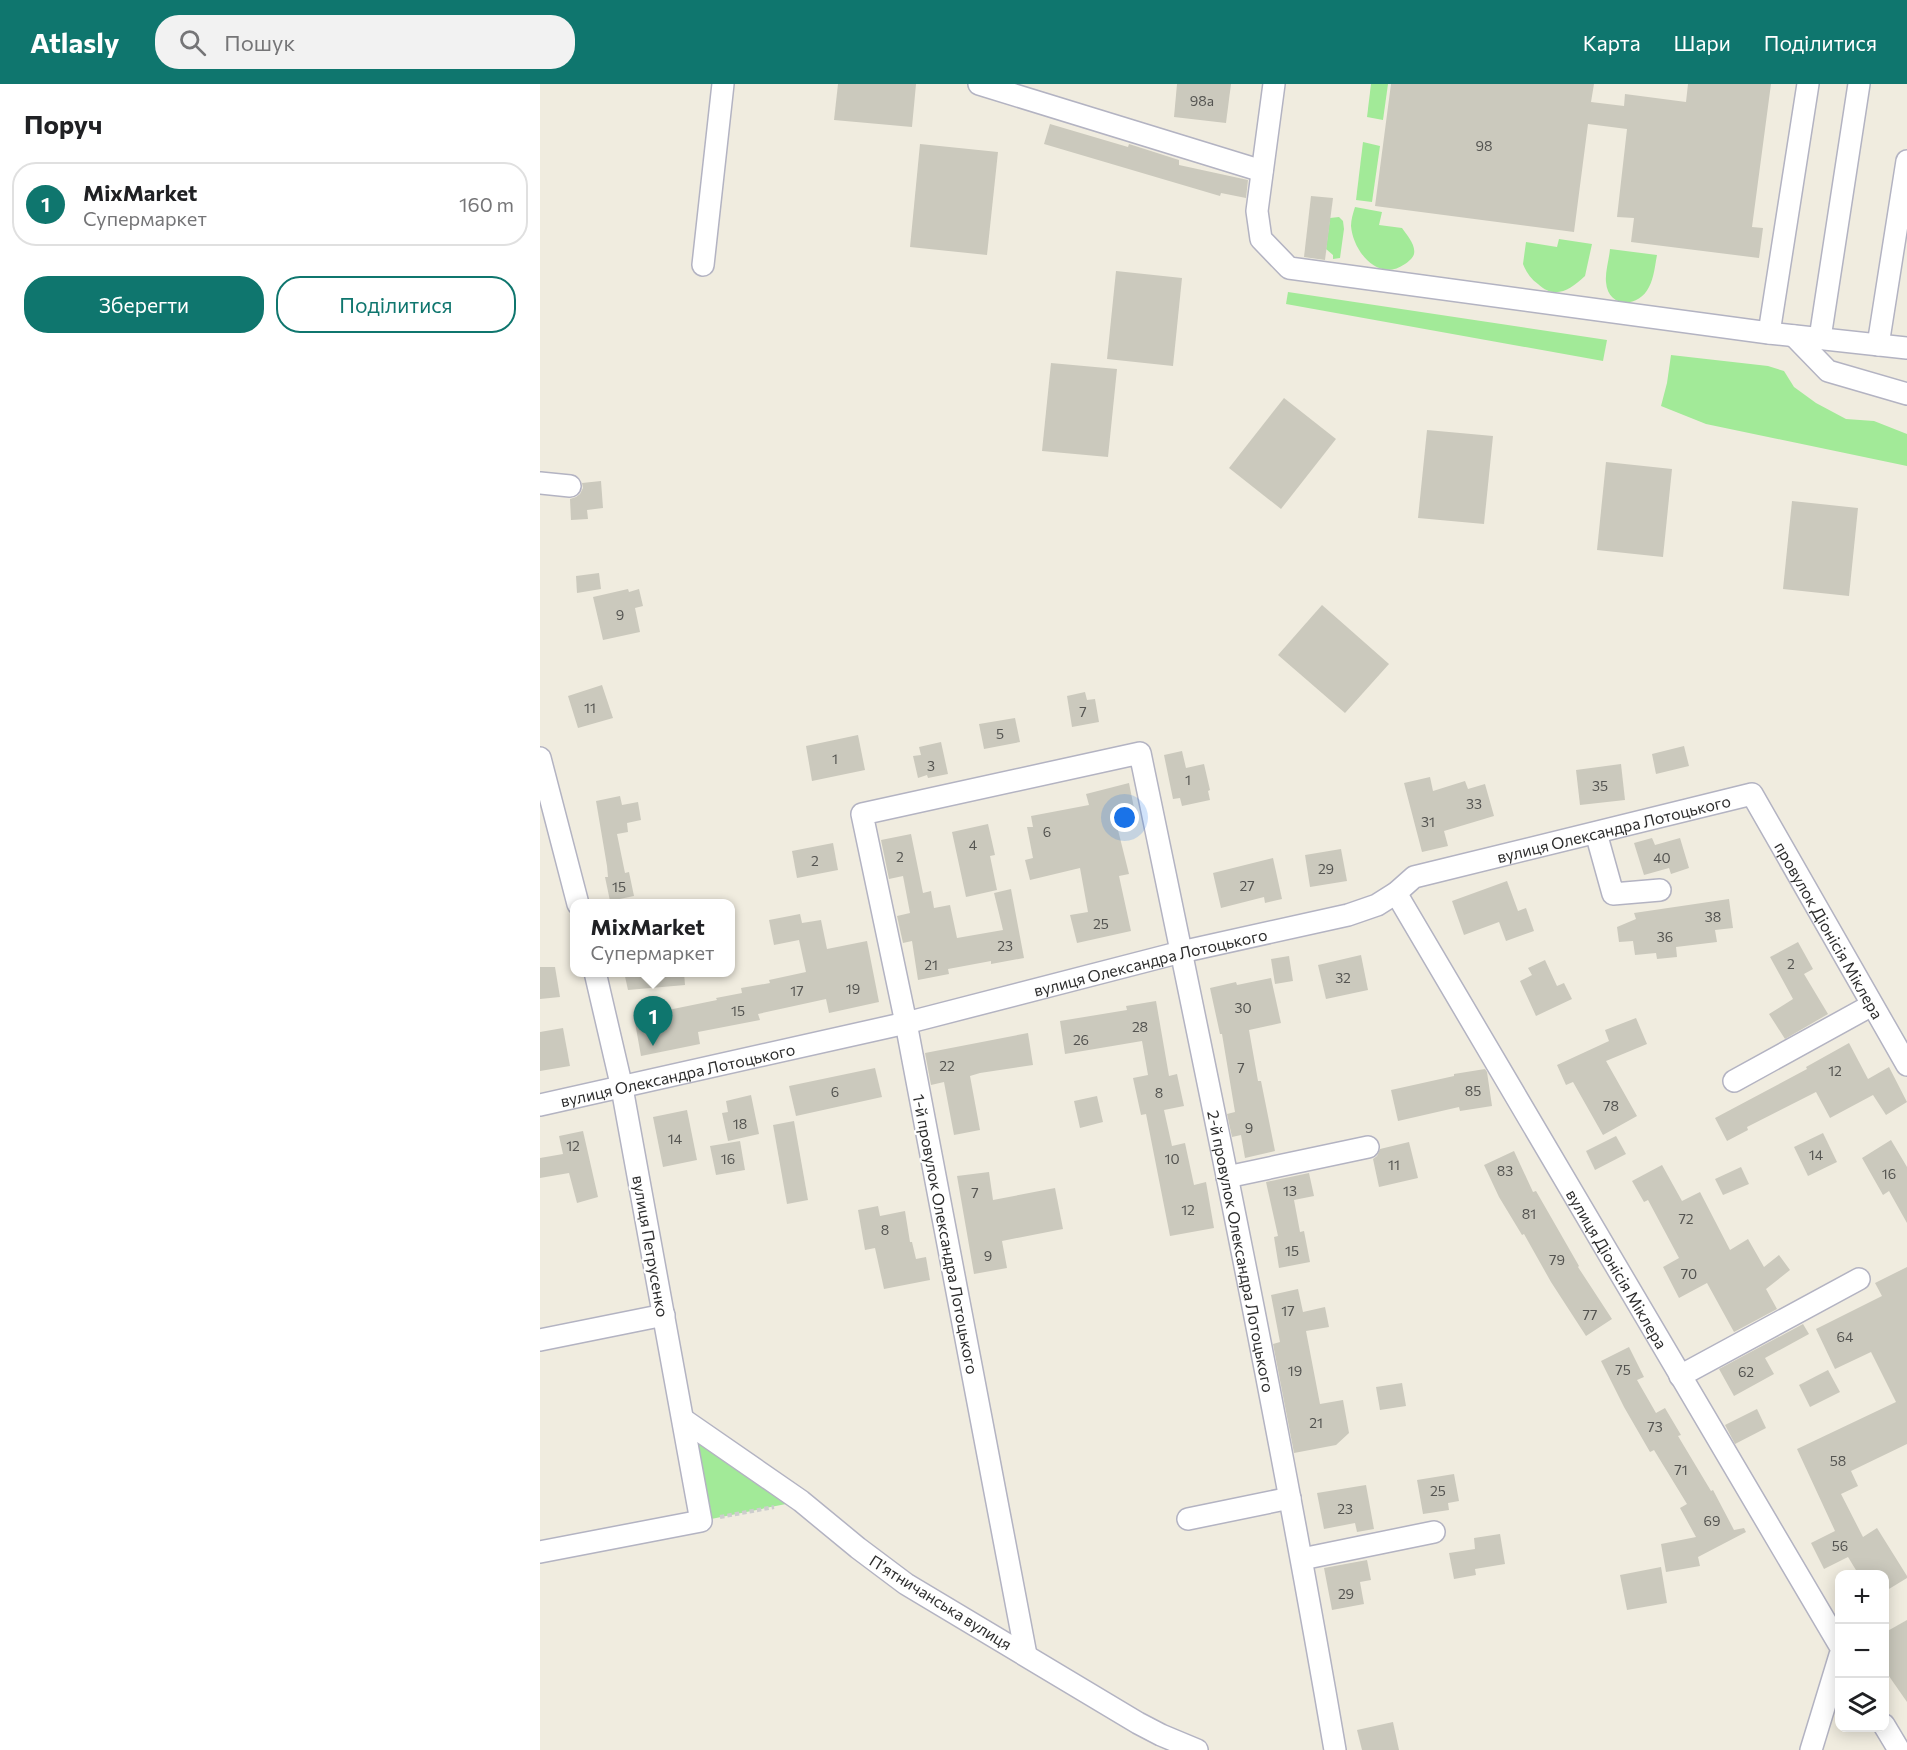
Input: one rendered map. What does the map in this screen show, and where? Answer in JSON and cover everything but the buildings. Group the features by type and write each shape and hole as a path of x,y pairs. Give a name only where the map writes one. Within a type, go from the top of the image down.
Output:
{"street":[{"path":"703,265 723,84"},
{"path":"979,84 1262,171"},
{"path":"1274,84 1257,212 1261,239 1289,268 1769,333 1907,348"},
{"path":"1769,333 1808,84"},
{"path":"1820,339 1859,84"},
{"path":"1878,345 1907,161"},
{"path":"1794,336 1828,371 1907,394"},
{"path":"540,483 570,486"},
{"name":"2-й провулок Олександра Лотоцького","path":"862,814 1140,753 1302,1559 1335,1750"},
{"path":"540,758 577,899"},
{"name":"вулиця Олександра Лотоцького","path":"540,1105 906,1023 1181,951 1348,915 1377,905 1396,893 1414,877 1752,794"},
{"name":"провулок Діонісія Міклера","path":"1752,794 1907,1065"},
{"name":"1-й провулок Олександра Лотоцького","path":"862,814 906,1023 1026,1655"},
{"path":"1596,832 1613,894 1660,890"},
{"name":"вулиця Діонісія Міклера","path":"1396,893 1835,1639"},
{"name":"вулиця Петрусенко","path":"596,977 622,1088 701,1521"},
{"path":"1734,1081 1872,1005"},
{"path":"1227,1177 1368,1147"},
{"path":"1680,1376 1859,1279"},
{"path":"540,1340 664,1315"},
{"name":"Пʼятничанська вулиця","path":"684,1420 801,1501 906,1584 1138,1723 1197,1750"},
{"path":"1188,1519 1290,1498"},
{"path":"540,1552 701,1521"},
{"path":"1302,1559 1434,1532"},
{"path":"1811,1750 1835,1669"},
{"path":"1888,1732 1899,1750"}],"path":[{"path":"701,1521 801,1501"}],"green space":[{"path":"1371,84 1388,84 1383,120 1367,117"},
{"path":"1363,142 1380,146 1372,202 1356,200"},
{"path":"1355,207 1382,212 1379,225 1402,228 1414,247 1414,254 1410,260 1395,269 1385,270 1369,262 1356,245 1353,236 1351,224"},
{"path":"1339,217 1343,221 1344,229 1340,258 1333,259 1333,255 1326,249 1330,218"},
{"path":"1559,239 1592,244 1585,276 1568,289 1556,292 1544,289 1535,282 1523,264 1526,242 1557,247"},
{"path":"1610,249 1657,255 1651,283 1644,294 1632,302 1618,301 1608,291 1606,278"},
{"path":"1288,292 1607,340 1603,361 1286,304"},
{"path":"1671,355 1768,366 1784,371 1794,387 1816,403 1846,419 1874,421 1907,434 1907,466 1706,424 1661,406"},
{"path":"684,1420 801,1501 701,1521"}],"place":[{"name":"MixMarket","path":"653,1046"}]}
